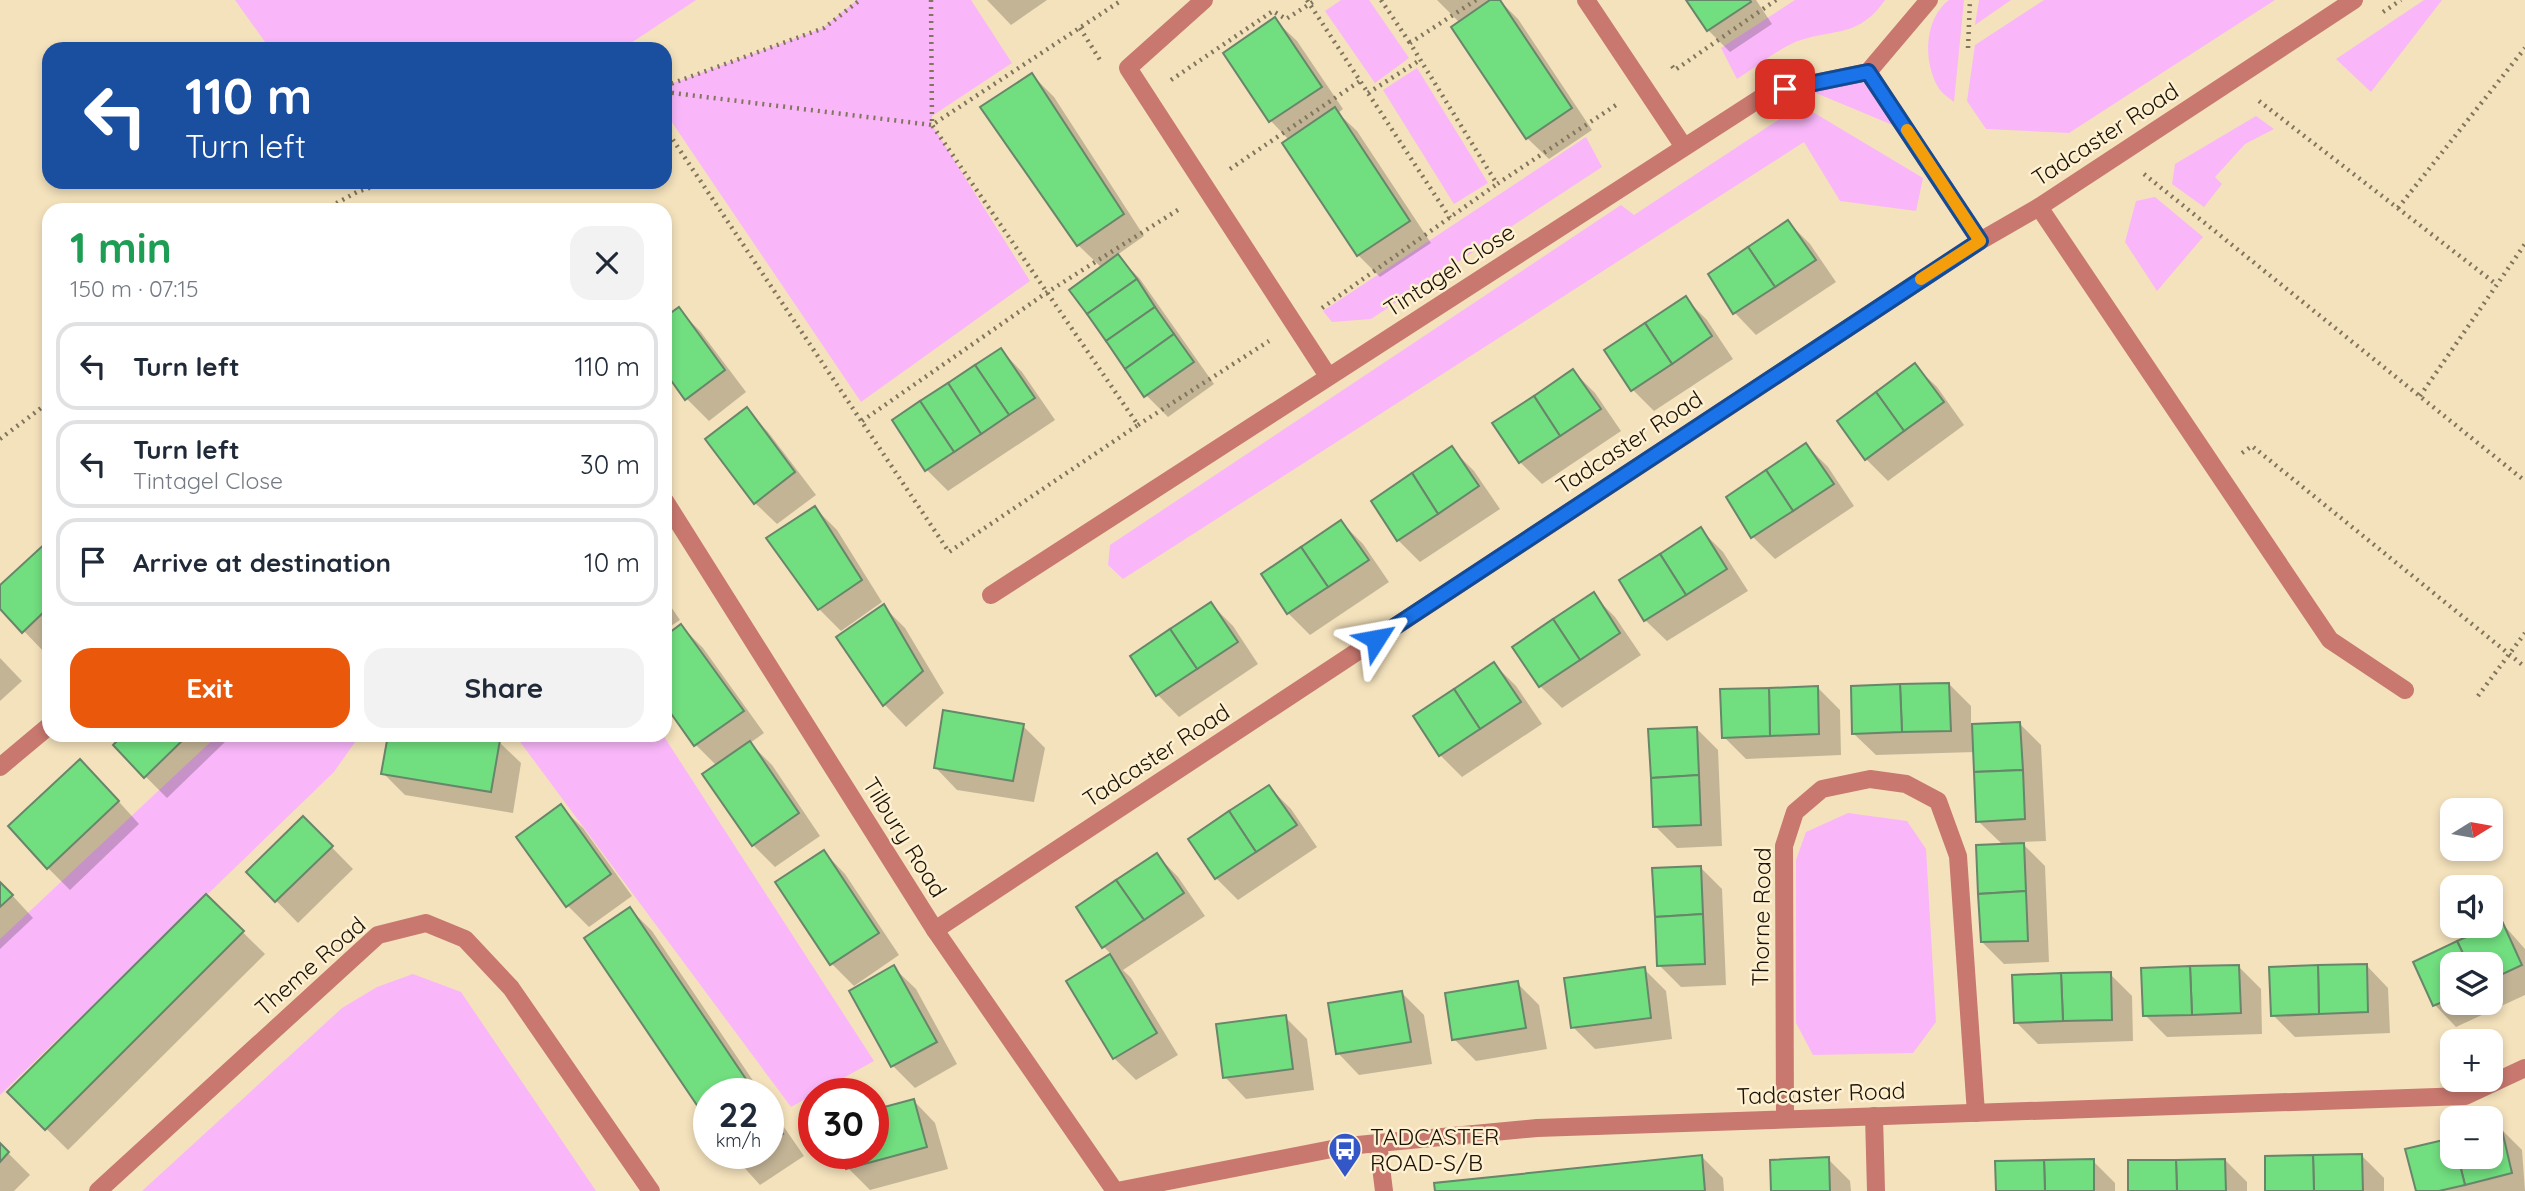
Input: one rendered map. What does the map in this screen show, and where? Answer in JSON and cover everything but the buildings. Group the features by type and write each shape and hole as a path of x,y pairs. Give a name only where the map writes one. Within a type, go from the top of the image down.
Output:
{"street":[{"path":"1204,0 1128,68 1328,376"},
{"path":"1586,0 1684,147"},
{"path":"1929,0 1868,72 1980,241"},
{"name":"Tadcaster Road","path":"934,930 1980,241 2039,207 2354,0"},
{"name":"Tintagel Close","path":"991,595 1770,92 1868,72"},
{"path":"2039,207 2330,640 2405,690"},
{"name":"Tilbury Road","path":"672,512 934,930 1116,1191"},
{"path":"0,767 42,732"},
{"name":"Thorne Road","path":"1785,1119 1783,846 1795,812 1822,789 1870,779 1906,784 1938,801 1958,856 1976,1112"},
{"name":"Theme Road","path":"98,1191 378,935 425,923 464,939 511,988 651,1191"},
{"name":"Tadcaster Road","path":"1116,1191 1347,1146 1537,1128 2465,1096 2525,1068"},
{"path":"1874,1116 1876,1191"},
{"path":"1378,1143 1384,1191"}],"path":[{"path":"672,83 824,28 860,0"},
{"path":"931,0 932,125 1138,425 1131,429"},
{"path":"672,93 932,125 1122,0"},
{"path":"1176,93 1169,82 1273,11 1286,19 1308,2 1316,0"},
{"path":"1381,0 1497,184"},
{"path":"1410,43 1476,0"},
{"path":"1668,60 1675,70 1776,0"},
{"path":"1968,48 1970,0"},
{"path":"1308,2 1450,218"},
{"path":"1080,28 1102,63"},
{"path":"2398,208 2525,48"},
{"path":"1368,93 1420,60"},
{"path":"1226,171 1360,81"},
{"path":"1317,311 1497,184 1622,101"},
{"path":"2247,108 2259,101 2497,285"},
{"path":"672,138 949,552 1131,429 1277,336"},
{"path":"2119,154 2525,481"},
{"path":"337,203 367,189"},
{"path":"862,421 1046,293 1191,202"},
{"path":"2420,396 2525,244"},
{"path":"0,439 42,407"},
{"path":"2216,470 2252,446 2525,667"},
{"path":"2479,696 2525,633"}],"shaded area":[{"path":"235,0 696,0 633,42 265,42"},
{"path":"857,0 971,0 1012,63 932,116 932,125 1030,281 861,402 672,122 672,83 823,28"},
{"path":"1341,0 1369,0 1409,58 1375,83 1325,11"},
{"path":"1795,0 1885,0 1875,13 1854,27 1793,43 1737,79 1721,48"},
{"path":"1949,0 1964,0 1954,102 1938,87 1928,53 1928,41 1935,18"},
{"path":"1979,0 2011,0 1975,25"},
{"path":"2044,0 2275,0 2069,133 1986,129 1967,101 1975,45"},
{"path":"2424,0 2442,0 2371,92 2336,59"},
{"path":"1417,68 1488,183 1454,204 1383,90"},
{"path":"1846,77 1879,88 1907,131 1799,86"},
{"path":"1801,105 1923,178 1916,211 1840,201 1804,142 1123,579 1108,565 1110,545 1621,205 1634,215"},
{"path":"2256,116 2274,129 2245,144 2215,177 2222,184 2204,207 2172,184 2175,164"},
{"path":"1586,137 1602,167 1371,319 1332,322 1323,311"},
{"path":"2155,197 2203,237 2157,291 2125,242 2136,201"},
{"path":"211,742 355,742 334,772 0,1095 0,939"},
{"path":"520,742 668,742 874,1061 843,1078 798,1078 798,1103 791,1107 784,1098 784,1078 769,1078"},
{"path":"1848,813 1907,821 1926,849 1936,1022 1913,1053 1813,1055 1796,1023 1796,860 1806,832"},
{"path":"413,974 461,992 596,1191 142,1191 342,1008 377,987"}],"slow traffic":[{"path":"1907,130 1980,241 1921,279"}],"place":[{"name":"TADCASTER ROAD-S/B","path":"1345,1179"}],"route":[{"path":"1376,639 1980,241 1868,72 1785,89"}]}
